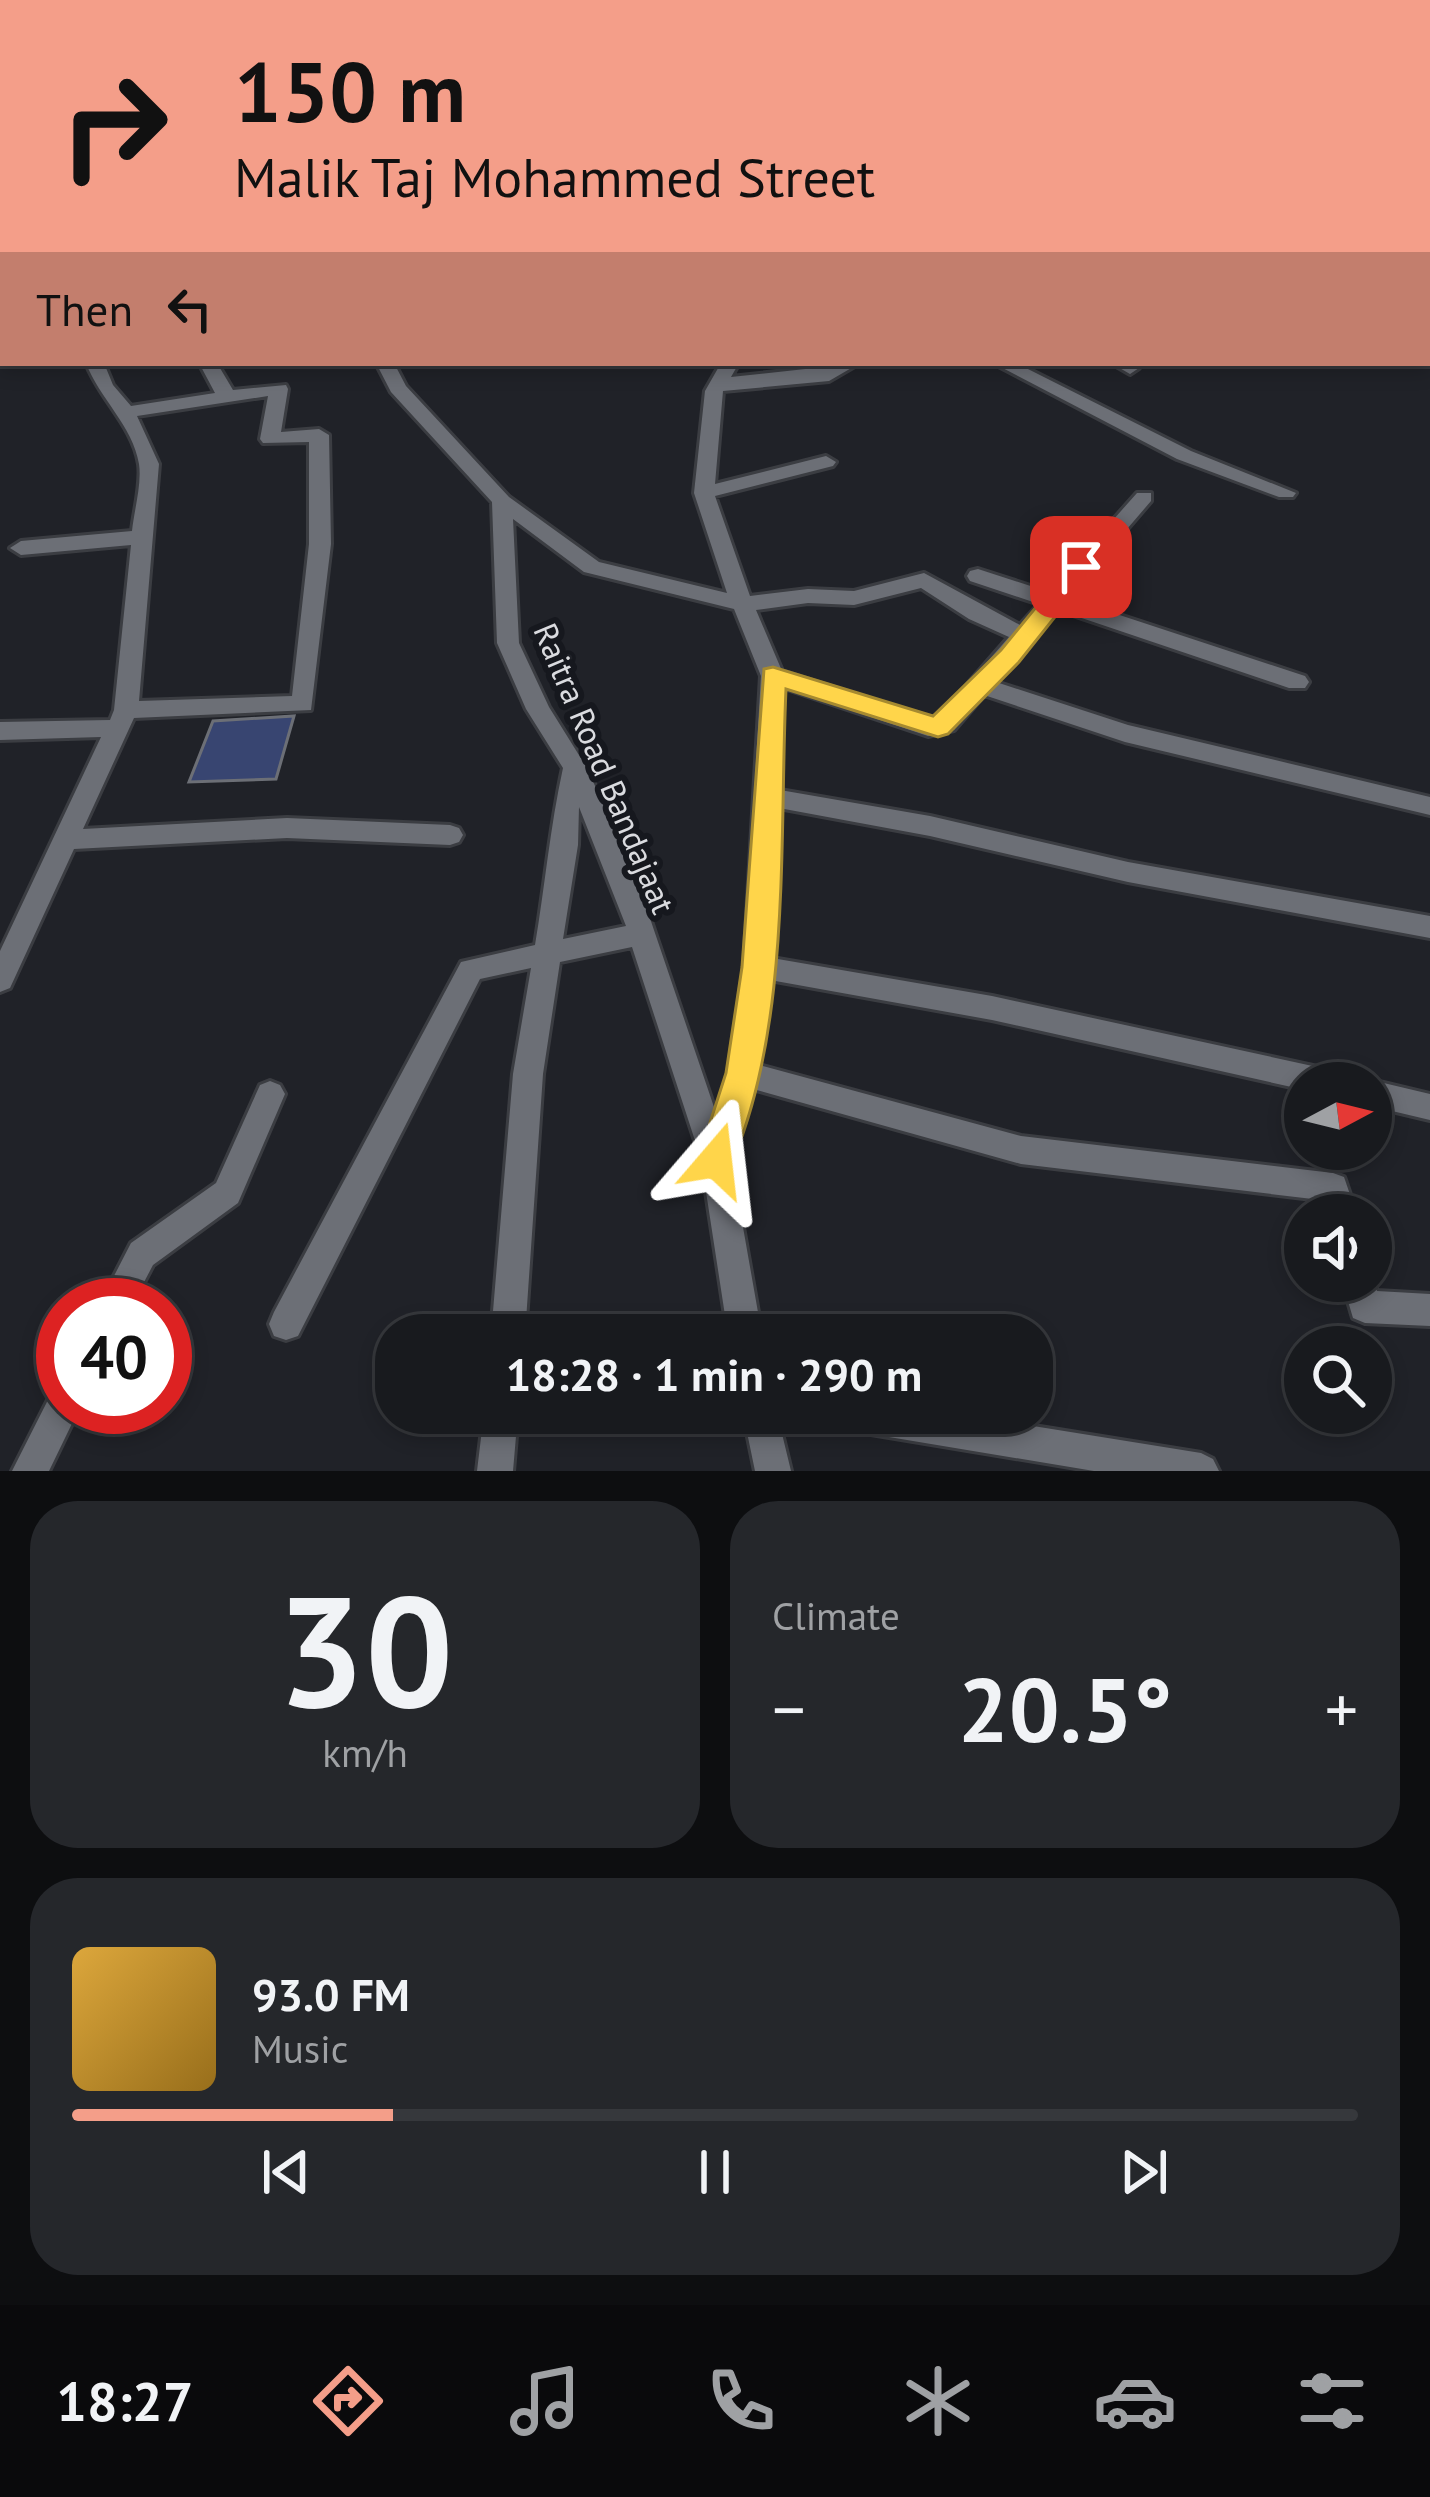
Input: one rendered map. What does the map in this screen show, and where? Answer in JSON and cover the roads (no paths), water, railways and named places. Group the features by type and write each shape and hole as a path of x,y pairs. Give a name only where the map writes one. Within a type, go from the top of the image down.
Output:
{"street":[{"path":"0,980 122,719 149,464 126,412 104,387 96,366"},
{"path":"210,366 227,397"},
{"path":"387,366 398,388 502,501 592,567 743,604 808,596 854,598 924,580 977,614 1026,635"},
{"path":"716,1160 743,1073 758,967 773,676 710,520 704,493 724,374 829,376 846,366"},
{"path":"1008,366 1184,454 1286,493"},
{"path":"0,731 303,704 320,544 319,435 270,439 279,389 126,412"},
{"path":"704,493 826,462"},
{"path":"773,676 938,727 982,686 1144,497"},
{"name":"Raitra Road Bandajaat","path":"502,501 508,643 538,709 575,768 641,934 716,1160 742,1314"},
{"path":"21,548 143,537"},
{"path":"978,576 1297,682"},
{"path":"982,686 1126,733 1430,806"},
{"path":"510,1314 528,1074 575,768"},
{"path":"768,797 930,826 1274,901 1430,927"},
{"path":"68,840 286,828 451,835"},
{"path":"286,1324 471,970 641,934"},
{"path":"758,967 992,1008 1284,1073"},
{"path":"743,1073 1022,1150 1334,1187 1336,1194"},
{"path":"129,1278 142,1254 227,1192 270,1094"},
{"path":"1392,1098 1430,1107"},
{"path":"1364,1302 1365,1307 1430,1310"},
{"path":"30,1471 49,1434"},
{"path":"495,1471 499,1434"},
{"path":"764,1434 772,1471"},
{"path":"975,1434 1201,1471"}]}
